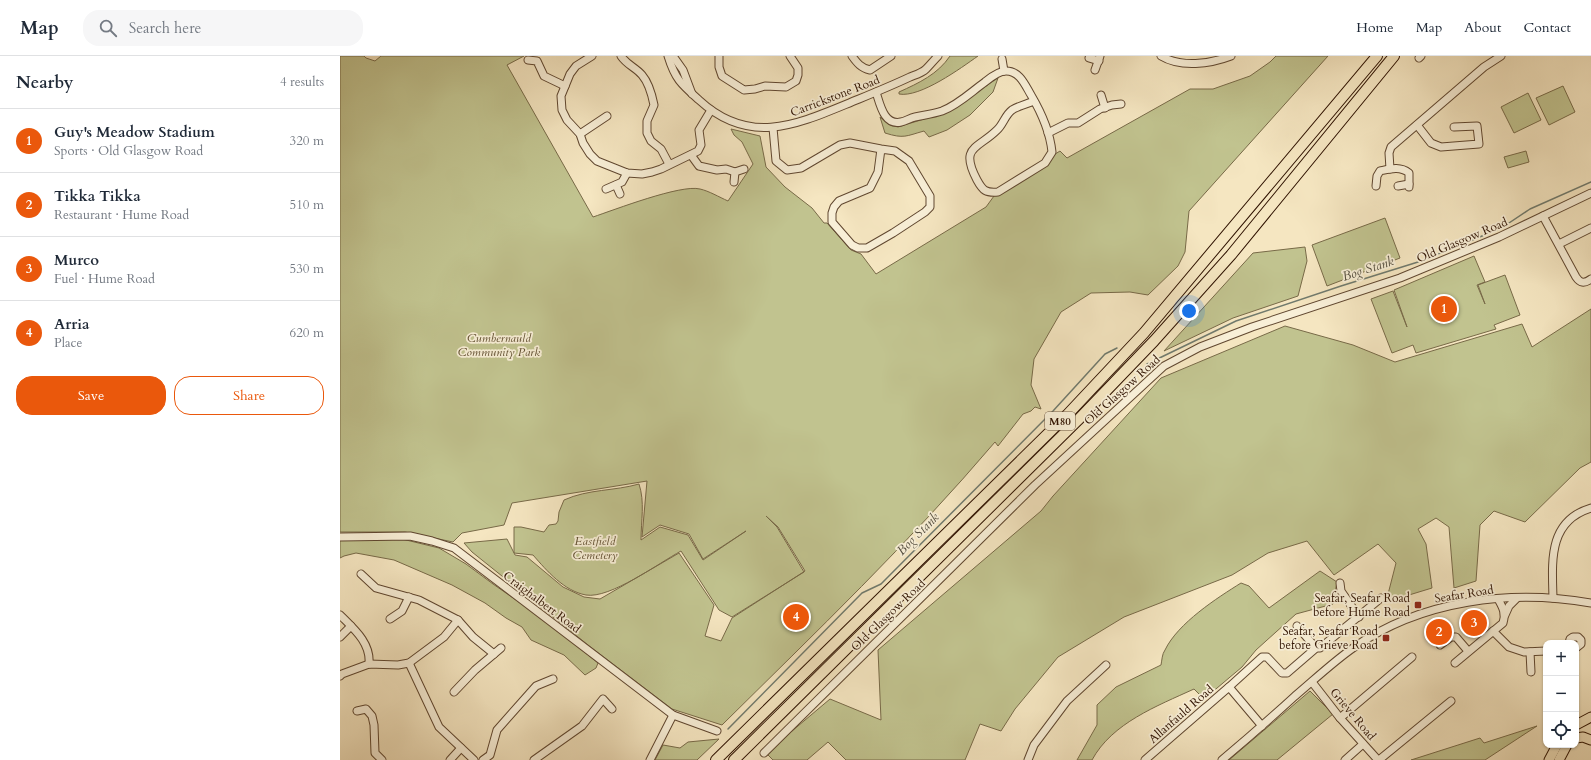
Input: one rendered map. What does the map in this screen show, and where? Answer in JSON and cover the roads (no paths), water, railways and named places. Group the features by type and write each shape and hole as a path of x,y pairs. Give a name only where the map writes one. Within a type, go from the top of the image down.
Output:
{"highway":[{"name":"M80","path":"716,760 1061,420 1144,333 1377,56"},
{"name":"M80","path":"734,760 1067,432 1154,340 1231,255 1394,56"}],"main road":[{"path":"1579,723 1591,717"},
{"path":"1579,728 1591,722"},
{"path":"1579,738 1583,737 1591,740"},
{"path":"1548,760 1555,748"},
{"path":"1552,760 1556,748"},
{"path":"1559,760 1565,748"}],"street":[{"path":"592,56 576,66 570,74 561,96 562,110 567,120 580,134 583,143 590,154 597,161 627,173 635,174 652,172 691,155 698,151 701,142 699,130 711,110"},
{"path":"621,56 625,62 642,75 648,87 654,105 647,121 647,133 651,141 660,149 668,164"},
{"name":"Carrickstone Road","path":"668,56 669,63 681,84 711,110 736,122 752,126 773,128 802,122 876,92 925,70 938,56"},
{"name":"Carrickstone Road","path":"672,56 683,70 692,94"},
{"path":"719,56 719,67 722,76 744,90 765,86 786,87 794,83 798,75 798,68 790,56"},
{"path":"852,56 858,64 865,69 870,70 891,56"},
{"path":"1161,56 1170,60 1191,63 1213,62 1231,56"},
{"path":"1390,169 1389,153 1391,147 1484,68 1501,56"},
{"path":"1089,58 1099,58 1095,70"},
{"path":"528,60 539,59 544,76 565,86"},
{"path":"1002,59 1004,71"},
{"path":"876,92 884,114 892,122 900,123 914,117 941,112 951,107 989,79 1004,71 1012,72 1020,77 1034,101 1048,133 1052,152 1044,163 998,192 990,193 981,189 971,170 970,157 974,147 1000,128 1011,111 1034,101"},
{"path":"1101,95 1105,108"},
{"path":"1048,133 1068,123 1078,123 1112,105 1121,104"},
{"path":"580,134 607,116"},
{"path":"1417,125 1431,143 1441,147 1479,144 1477,126 1454,127"},
{"path":"773,128 776,161 787,170 801,168 840,145 850,143 881,148 894,151 909,161 930,196 930,208 894,233 867,248 858,248 852,245 832,222 832,213 838,201 870,188 878,172 881,148"},
{"path":"691,155 699,166 717,170 726,169 735,172 744,169"},
{"path":"1376,186 1376,176 1380,171 1403,169 1409,173 1409,185 1398,186"},
{"path":"734,182 735,172"},
{"path":"606,189 622,182 627,173"},
{"path":"616,185 620,194"},
{"name":"Old Glasgow Road","path":"764,753 1035,484 1164,366 1200,347 1252,327 1400,278 1496,238 1591,193"},
{"path":"1543,216 1579,282 1584,282 1591,279"},
{"path":"1558,244 1591,228"},
{"path":"1552,598 1552,574 1556,539 1565,523 1581,511 1591,508"},
{"name":"Craighalbert Road","path":"340,537 410,536 454,548 673,715 717,731"},
{"path":"361,574 376,588 419,600 458,620 473,637 494,654"},
{"path":"1340,583 1341,591 1359,617"},
{"path":"390,619 402,611 408,597"},
{"path":"1229,687 1262,657 1267,657 1282,673 1287,673 1316,648 1320,648 1381,598"},
{"path":"1455,664 1503,623 1509,606 1517,598"},
{"name":"Seafar Road","path":"1222,760 1353,647 1383,630 1418,614 1465,602 1498,599 1552,598 1591,603"},
{"path":"1498,599 1506,615"},
{"path":"340,615 366,643 370,656 369,664"},
{"path":"340,676 369,664 398,665 409,663 444,637 458,620"},
{"path":"340,637 351,626"},
{"path":"1297,626 1316,648"},
{"path":"1493,631 1509,647 1524,652 1543,651"},
{"path":"1440,645 1451,637 1456,637 1468,652"},
{"path":"1570,640 1572,637 1578,637 1581,640 1581,644 1579,646"},
{"path":"454,692 475,670 500,648"},
{"path":"1530,652 1531,672"},
{"path":"1340,718 1412,656"},
{"path":"409,663 438,727 474,760"},
{"path":"1028,760 1034,745 1067,701 1106,665"},
{"path":"483,760 490,755 497,730 536,686 553,679"},
{"name":"Grieve Road","path":"1312,682 1340,718 1378,760"},
{"name":"Allanfauld Road","path":"1146,760 1229,687 1262,726"},
{"path":"534,760 582,726 603,699 612,709"},
{"path":"1378,760 1451,701"},
{"path":"357,711 366,709 372,716 374,725 375,753 382,760"},
{"path":"650,760 673,715"},
{"path":"1345,760 1364,744"},
{"path":"450,760 461,748"}],"waterway":[{"name":"Bog Stank","path":"1147,364 1236,321 1418,262 1475,239 1503,227 1530,209 1591,182"},
{"name":"Bog Stank","path":"728,729 862,593 881,584 1053,411 1105,354 1117,348"}],"place":[{"name":"Guy's Meadow Stadium","path":"1444,309"},
{"name":"Seafar, Seafar Road before Hume Road","path":"1418,605"},
{"name":"Arria","path":"796,617"},
{"name":"Murco","path":"1474,623"},
{"name":"Tikka Tikka","path":"1439,632"},
{"name":"Seafar, Seafar Road before Grieve Road","path":"1386,638"}],"park label":[{"name":"Cumbernauld Community Park","path":"499,345"},
{"name":"Eastfield Cemetery","path":"595,548"}]}
